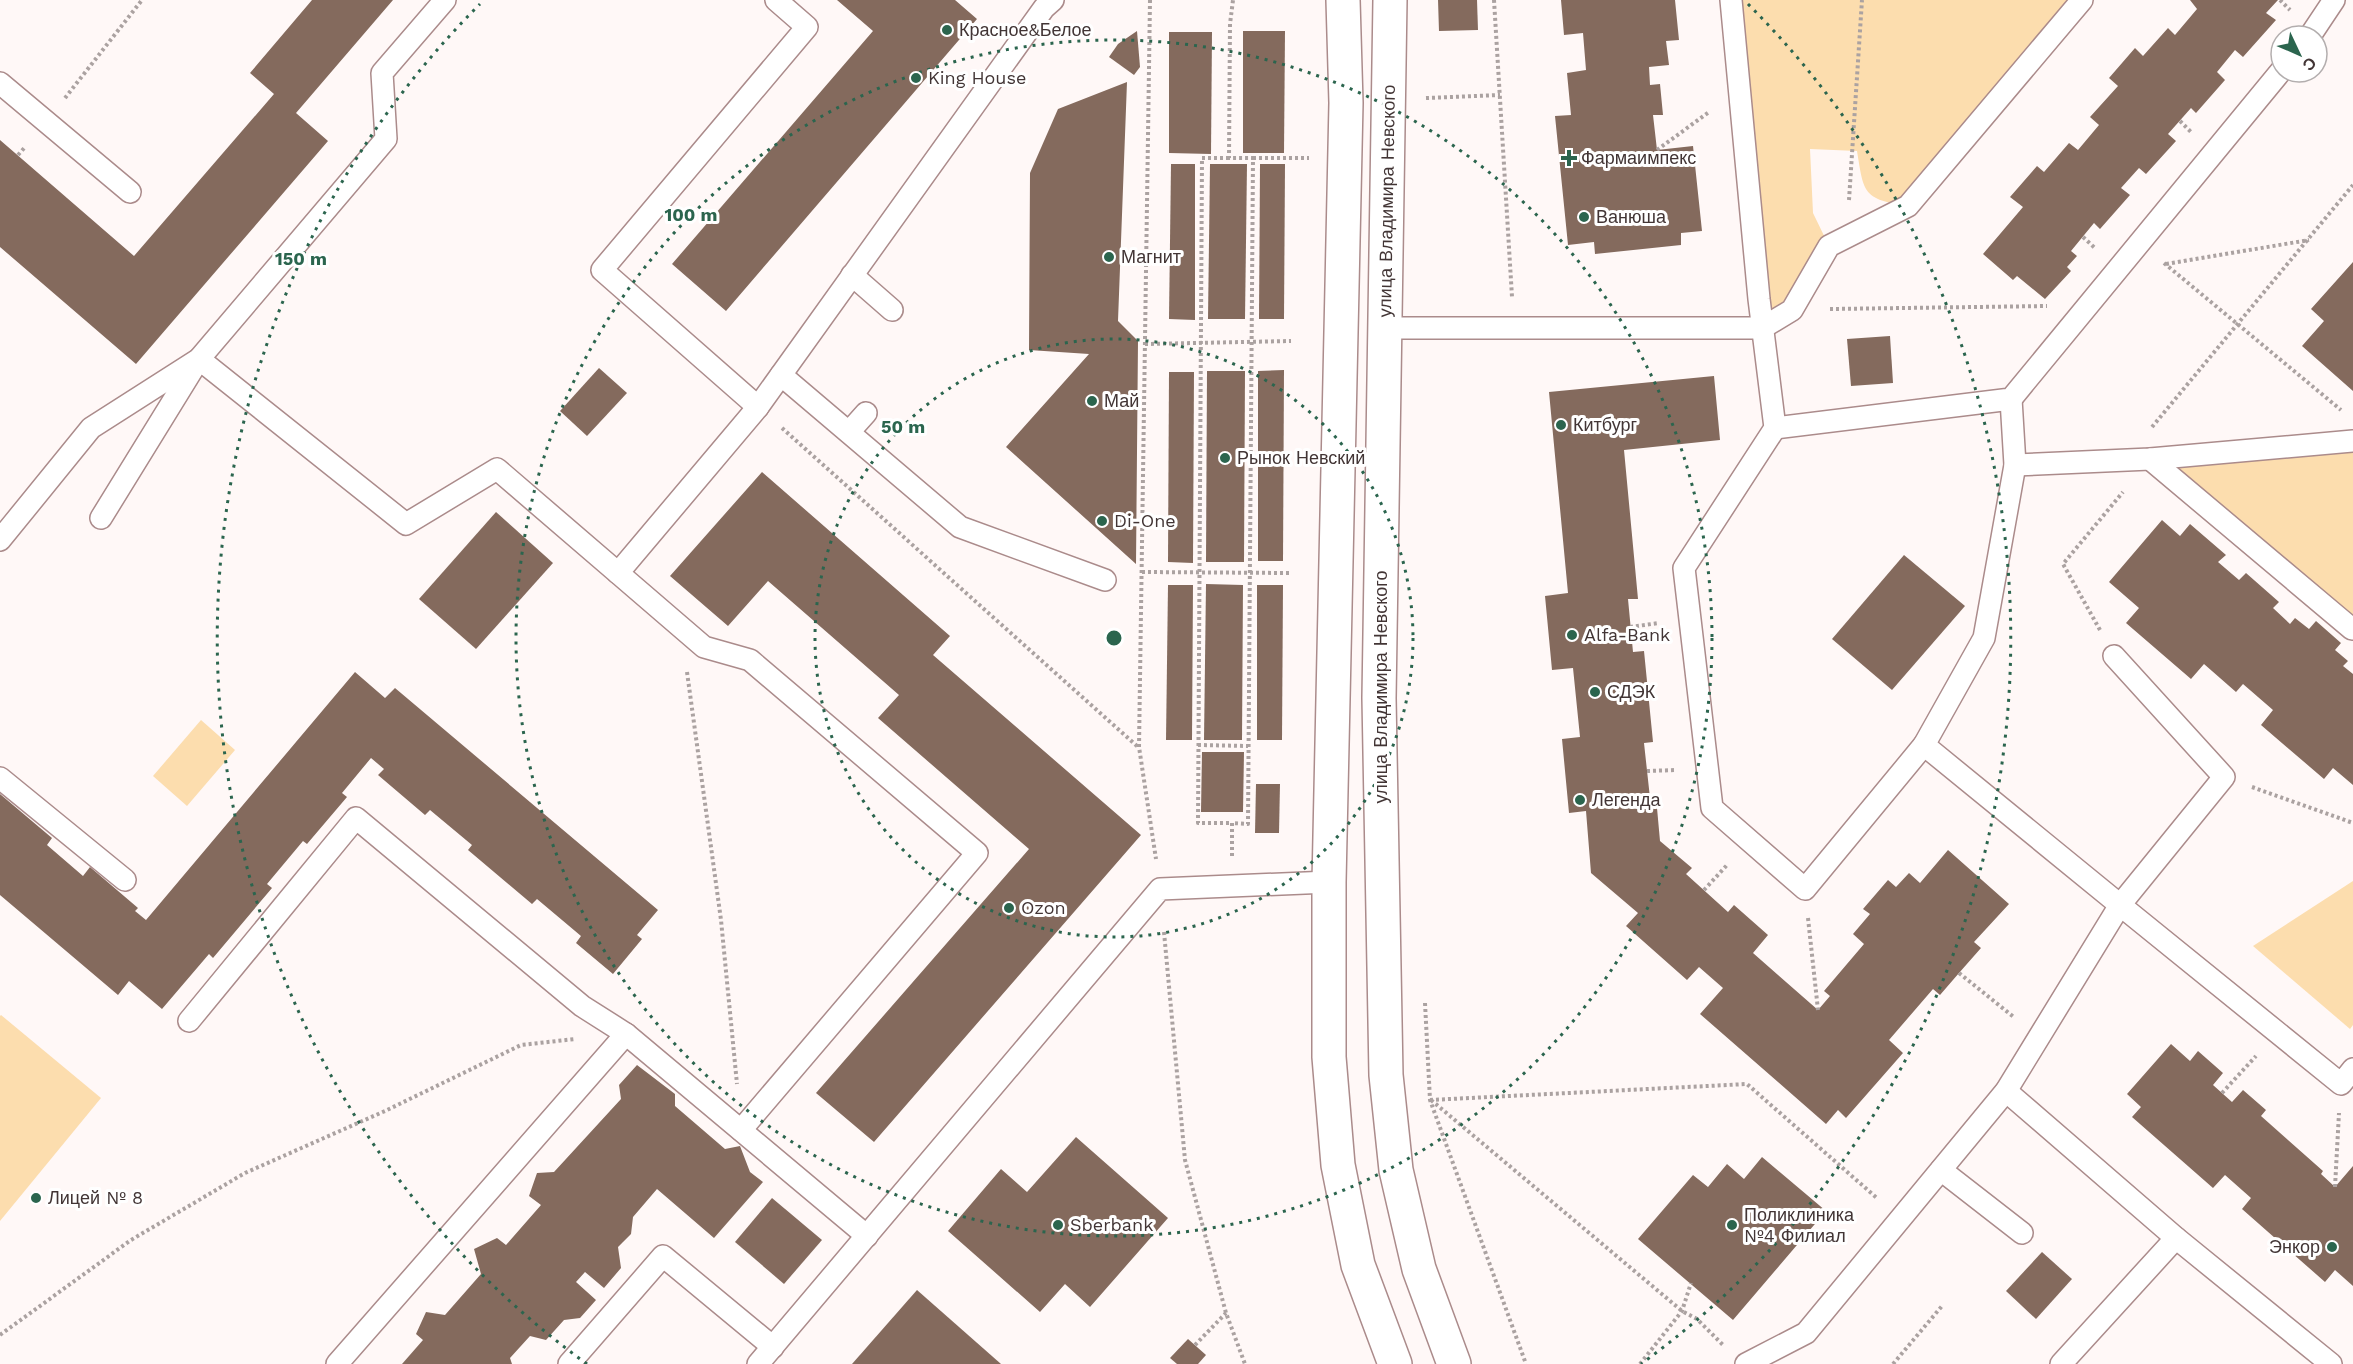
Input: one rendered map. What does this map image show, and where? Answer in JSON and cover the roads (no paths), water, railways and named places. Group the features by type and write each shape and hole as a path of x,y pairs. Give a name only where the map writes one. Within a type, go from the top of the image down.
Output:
{"street":[{"path":"1343,0 1346,103 1329,882 1329,1057 1338,1165 1358,1265 1395,1364"},
{"name":"улица Владимира Невского","path":"1390,0 1379,698 1386,1075 1396,1170 1419,1269 1454,1364"}],"lane":[{"path":"101,518 199,359 386,139 382,73 445,0"},
{"path":"758,407 602,270 807,27 776,0"},
{"path":"618,573 758,407 1053,0"},
{"path":"1731,0 1762,328 1775,428 1684,568 1712,808 1805,889 1924,745 1984,638 2015,465 2011,399 2270,84"},
{"path":"1385,328 1762,328 1792,310 1828,246 1908,206 2082,0"},
{"path":"2318,24 2334,0"},
{"path":"0,83 130,192"},
{"path":"852,275 892,309"},
{"path":"0,540 91,428 199,359"},
{"path":"199,359 406,524 498,469 704,647 750,660 977,853 741,1130"},
{"path":"781,375 960,527 1105,580"},
{"path":"1775,428 2011,399"},
{"path":"849,432 866,413"},
{"path":"2015,465 2150,459 2353,441"},
{"path":"2150,459 2352,629 2353,627"},
{"path":"1746,1364 1806,1334 2006,1091 2120,905 2224,777 2114,656"},
{"path":"1924,745 2278,1033 2347,1077"},
{"path":"0,778 124,879"},
{"path":"189,1021 356,819 582,1006 626,1034 867,1236"},
{"path":"758,1364 1160,889 1329,882"},
{"path":"337,1364 626,1034"},
{"path":"2006,1091 2176,1238 2331,1364"},
{"path":"1941,1170 2022,1233"},
{"path":"2061,1364 2176,1238"},
{"path":"569,1364 663,1256 773,1347"}],"place":[{"name":"Красное&Белое","path":"947,30"},
{"name":"King House","path":"916,78"},
{"name":"Фармаимпекс","path":"1569,158"},
{"name":"Ванюша","path":"1584,217"},
{"name":"Магнит","path":"1109,257"},
{"name":"Май","path":"1092,401"},
{"name":"Китбург","path":"1561,425"},
{"name":"Рынок Невский","path":"1225,458"},
{"name":"Di-One","path":"1102,521"},
{"name":"Alfa-Bank","path":"1572,635"},
{"name":"СДЭК","path":"1595,692"},
{"name":"Легенда","path":"1580,800"},
{"name":"Ozon","path":"1009,908"},
{"name":"Лицей № 8","path":"36,1198"},
{"name":"Sberbank","path":"1058,1225"},
{"name":"Поликлиника №4 Филиал","path":"1732,1225"},
{"name":"Энкор","path":"2332,1247"}]}
